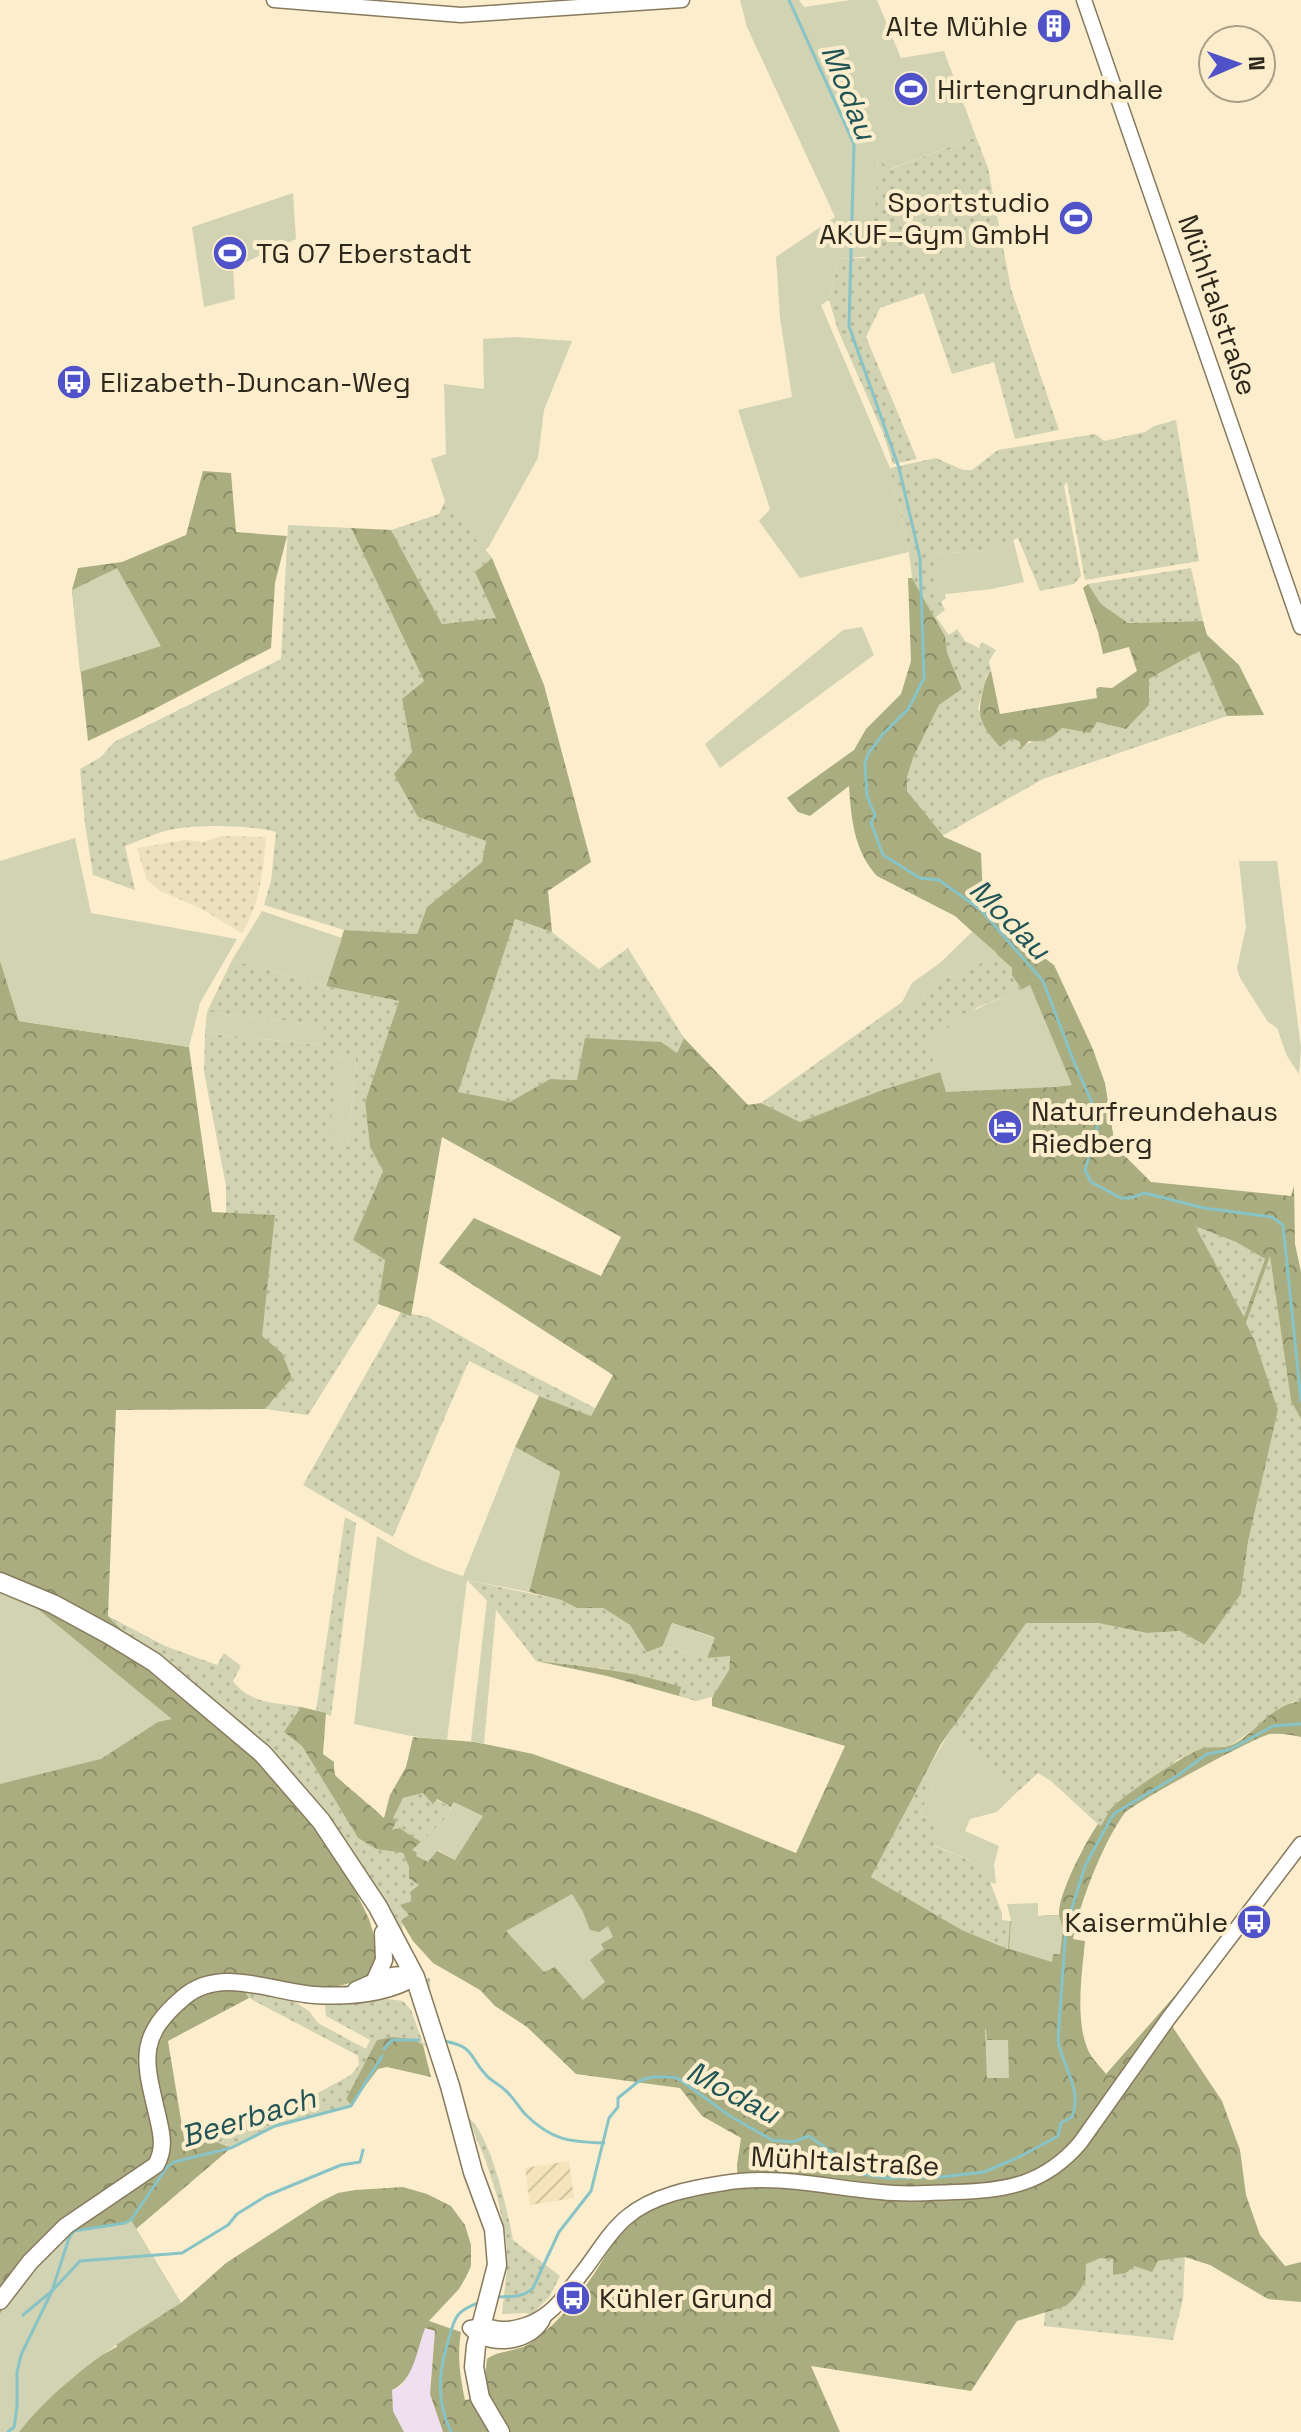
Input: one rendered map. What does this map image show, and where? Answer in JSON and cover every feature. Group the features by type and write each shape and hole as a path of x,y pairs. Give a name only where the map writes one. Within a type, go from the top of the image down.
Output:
{"main road":[{"path":"0,1582 53,1604 154,1662 273,1765 321,1821 385,1920 461,2127 473,2172 494,2229 497,2260 465,2363 468,2386 479,2412 497,2432"},
{"path":"357,1876 407,1978"},
{"path":"375,1980 384,1960 383,1933"},
{"path":"343,1995 375,1980 407,1978"},
{"path":"0,2301 30,2262 66,2226 156,2165 163,2139 148,2066 148,2044 159,2021 180,2000 214,1982 314,1995 343,1995 382,1991 407,1978"},
{"path":"441,2075 467,2184 485,2231 487,2263 480,2315"}],"street":[{"path":"274,0 461,15 682,0"},
{"name":"Mühltalstraße","path":"1084,0 1301,627"},
{"name":"Mühltalstraße","path":"480,2315 499,2340 519,2338 535,2331 623,2221 642,2206 670,2195 758,2179 883,2193 983,2191 1027,2182 1044,2174 1067,2158 1080,2143 1124,2079 1301,1844"}],"shaded area":[{"path":"569,2161 574,2198 530,2205 525,2168"},
{"path":"424,2328 435,2331 430,2394 443,2432 404,2432 393,2411 392,2390 402,2386"}],"green space":[{"path":"740,0 799,0 804,7 851,0 877,0 901,58 944,51 976,137 890,169 877,158 871,256 839,259 829,300 821,305 890,468 909,552 800,578 759,521 770,509 738,410 792,397 780,318 776,257 835,217 747,27"},
{"path":"976,137 988,168 1011,289 1059,430 1015,439 994,362 952,374 924,293 880,308 866,337 917,459 893,464 883,433 838,330 829,300 839,259 865,258 878,175 877,157 891,169"},
{"name":"TG 07 Eberstadt","path":"293,193 296,239 233,268 235,299 204,307 192,227"},
{"path":"514,337 572,341 544,410 538,458 488,548 484,550 445,501 431,459 446,454 444,384 484,389 483,339"},
{"path":"1176,420 1199,561 1085,580 1067,482 1064,486 1081,576 1074,584 1040,591 1018,538 988,550 936,554 937,595 945,594 946,598 941,602 945,610 936,617 949,635 957,629 965,641 979,648 982,642 996,650 989,661 991,671 986,677 978,709 1020,742 1021,748 1061,728 1090,733 1097,722 1126,729 1149,705 1149,679 1199,651 1227,716 1043,779 942,836 907,791 907,777 939,705 962,689 946,653 945,636 912,578 890,468 936,458 963,470 972,470 998,450 1095,434 1104,441 1145,432"},
{"path":"203,471 231,473 236,532 287,536 275,583 271,648 88,741 72,590 78,568 122,562 186,535"},
{"path":"445,501 492,558 475,572 497,618 442,624 391,530 439,514"},
{"path":"288,525 351,528 424,681 402,699 412,752 418,817 486,841 482,862 427,907 417,934 344,930 264,905 271,881 276,832 225,826 174,829 125,846 135,890 93,875 80,769 101,757 114,742 281,659"},
{"path":"351,528 391,530 442,624 496,618 475,572 492,558 544,685 591,862 548,891 552,932 515,919 458,1092 510,1102 550,1079 577,1080 585,1038 661,1042 677,1053 684,1038 748,1105 761,1103 800,1122 882,1090 940,1072 1030,985 1022,990 1012,975 1012,968 955,916 877,876 859,845 849,786 810,816 798,812 787,798 854,750 866,729 901,694 911,661 908,578 912,578 945,636 947,653 962,689 939,705 913,758 907,777 907,791 944,837 981,853 983,900 1028,946 1054,965 1105,1083 1115,1146 1151,1182 1291,1196 1294,1186 1295,1244 1301,1272 1301,1419 1291,1401 1270,1256 1246,1323 1278,1410 1248,1542 1241,1594 1204,1645 1180,1631 1147,1633 1098,1623 1026,1623 941,1744 871,1877 962,1930 1008,1949 1010,1921 1059,1915 1067,1882 1080,1856 1098,1824 1101,1826 1116,1804 1183,1758 1203,1748 1234,1744 1274,1712 1301,1701 1301,1737 1270,1734 1260,1738 1170,1785 1124,1814 1093,1874 1073,1939 1085,1941 1080,1999 1085,2042 1106,2074 1192,1976 1202,1975 1168,2020 1222,2101 1240,2150 1246,2195 1260,2235 1285,2266 1301,2262 1301,2302 1268,2299 1210,2265 1185,2257 1158,2261 1152,2272 1134,2266 1126,2273 1113,2275 1113,2259 1101,2258 1086,2264 1085,2282 1066,2306 1017,2321 971,2391 811,2366 840,2432 443,2432 430,2394 435,2331 425,2328 410,2372 392,2390 393,2411 404,2432 0,2432 93,2360 118,2346 4,2308 0,2314 0,960 19,1021 189,1047 212,1212 275,1215 262,1336 282,1353 292,1378 265,1409 116,1410 108,1616 154,1662 273,1765 350,1880 369,1919 379,1952 372,1974 342,1985 301,1987 256,1980 252,1975 242,1974 239,1983 249,1998 168,2041 184,2138 202,2136 231,2148 136,2229 181,2303 226,2263 338,2193 403,2187 451,2206 465,2225 471,2245 471,2266 459,2289 429,2321 461,2332 460,2366 465,2400 487,2397 487,2359 527,2345 550,2327 581,2293 616,2238 633,2219 670,2201 738,2188 741,2138 702,2116 680,2088 576,2074 527,2027 495,2006 480,1990 433,1963 413,1941 401,1921 409,1915 400,1905 412,1901 410,1892 419,1885 409,1878 409,1867 403,1853 376,1849 358,1838 302,1746 284,1732 301,1707 326,1713 323,1754 334,1762 335,1775 384,1818 390,1795 406,1767 413,1737 475,1742 533,1754 700,1814 796,1853 845,1746 712,1706 712,1698 729,1670 730,1656 707,1658 714,1637 672,1623 663,1646 647,1652 630,1625 603,1608 577,1608 561,1600 529,1592 560,1472 515,1447 539,1396 591,1416 613,1375 439,1263 474,1218 601,1276 621,1237 442,1137 411,1316 378,1304 385,1260 353,1240 383,1171 370,1147 365,1102 399,1001 326,986 344,930 417,934 427,907 482,862 486,841 418,817 394,774 412,752 402,699 424,681","holes":["1195,1226 1236,1242 1265,1259 1244,1317","423,1793 433,1804 437,1799 451,1807 454,1802 455,1860 400,1828 392,1830 396,1822 393,1818 403,1798"]},
{"path":"1013,539 1024,582 937,595 935,554 988,550"},
{"path":"117,568 161,646 80,672 72,590"},
{"path":"1191,568 1203,621 1128,623 1101,604 1088,584"},
{"path":"1088,584 1101,604 1128,623 1203,621 1207,635 1239,665 1264,715 1227,716 1199,651 1149,679 1149,705 1126,729 1097,722 1090,733 1062,728 1047,739 1029,741 1021,749 1020,742 1012,738 1000,747 986,729 980,711 984,685 991,671 1000,714 1097,698 1096,689 1112,688 1137,671 1129,647 1103,654 1083,588"},
{"path":"862,627 874,655 720,768 705,744 843,630"},
{"path":"75,838 91,913 237,939 200,1003 189,1047 19,1021 0,960 0,861"},
{"path":"1239,861 1277,861 1301,1048 1299,1074 1287,1056 1277,1028 1268,1022 1237,968 1246,927"},
{"path":"262,911 342,938 326,986 232,960"},
{"path":"515,919 552,932 599,969 628,948 684,1038 677,1054 577,1080 550,1079 511,1102 457,1092"},
{"path":"972,932 997,953 959,976 946,977 935,988 922,994 925,1001 908,1013 902,1002 912,983 940,963"},
{"path":"997,953 1012,968 1012,975 1022,990 978,1007 952,1026 923,1041 940,1072 882,1090 800,1122 761,1103 902,1002 909,1012 925,1001 922,994 935,988 946,977 959,976"},
{"path":"232,960 326,986 399,1001 365,1102 370,1147 383,1171 353,1240 385,1260 378,1304 308,1415 265,1409 292,1378 282,1353 261,1336 275,1216 226,1213 226,1186 204,1072 205,1033 322,1045 323,1025 207,1012","holes":["338,1057 356,1059 348,1147"]},
{"path":"1030,985 1072,1085 946,1092 940,1072 922,1041 951,1026 950,1021 964,1013 966,1015"},
{"path":"207,1012 324,1025 323,1045 205,1033"},
{"path":"338,1057 356,1059 348,1147 329,1144"},
{"path":"1194,1225 1236,1242 1265,1259 1244,1318"},
{"path":"1270,1254 1291,1401 1301,1419 1301,1701 1292,1702 1230,1746 1202,1748 1177,1760 1101,1827 1038,1773 1014,1795 986,1759 951,1729 1026,1622 1098,1623 1147,1633 1180,1631 1203,1645 1241,1594 1248,1542 1278,1410 1246,1323"},
{"path":"401,1312 428,1317 595,1408 591,1416 539,1396 469,1361 393,1537 303,1485"},
{"path":"515,1447 560,1472 529,1592 467,1580 447,1740 354,1724 377,1536 419,1559 463,1576"},
{"path":"345,1517 356,1523 331,1716 316,1711"},
{"path":"467,1580 561,1600 577,1608 603,1608 630,1625 647,1651 663,1646 707,1658 730,1655 729,1670 715,1696 696,1701 679,1696 680,1687 602,1668 536,1661 496,1610"},
{"path":"0,1586 22,1596 172,1719 158,1722 101,1759 0,1784"},
{"path":"487,1599 496,1610 484,1744 471,1741"},
{"path":"108,1616 165,1646 217,1665 224,1653 241,1666 233,1681 239,1689 264,1701 301,1707 285,1732 302,1746 358,1838 376,1849 403,1853 410,1878 419,1885 410,1915 402,1921 403,1932 398,1935 154,1662"},
{"path":"672,1623 715,1638 707,1658 663,1646"},
{"path":"536,1661 627,1673 681,1687 679,1696"},
{"path":"951,1729 986,1759 1014,1795 997,1812 970,1819 965,1831 999,1846 994,1865 996,1884 990,1882 984,1866 933,1845 942,1825 919,1815 935,1783 923,1778"},
{"path":"923,1778 935,1783 919,1815 942,1825 934,1846 984,1866 1002,1920 1010,1921 1009,1949 962,1930 871,1877"},
{"path":"423,1793 451,1807 447,1817 421,1844 400,1829 391,1831 396,1822 392,1818 403,1798"},
{"path":"454,1802 483,1816 455,1860 438,1850 428,1862 416,1856 417,1853 412,1850 447,1817"},
{"path":"572,1894 590,1930 599,1932 608,1926 613,1937 601,1944 604,1949 590,1960 605,1982 583,2000 555,1967 544,1972 506,1931"},
{"path":"1038,1903 1038,1916 1059,1915 1063,1929 1060,1954 1053,1954 1052,1962 1009,1949 1011,1920 1007,1904"},
{"path":"430,1977 441,2049 423,2045 412,2039 377,2040 346,2099 351,2105 349,2107 275,2126 231,2148 202,2136 229,2128 254,2115 259,2122 277,2115 351,2075 359,2065 358,2056 249,1998 239,1983 295,2002 309,2011 318,2023 366,2049 370,2040 326,2016 325,2004 388,1999 403,2001 411,2010 423,2043 440,2046 423,1986"},
{"path":"985,2029 987,2040 1008,2040 1009,2078 987,2078"},
{"path":"392,2037 413,2039 423,2045 431,2077 387,2067 378,2069 351,2105 346,2099 377,2040"},
{"path":"468,2118 476,2125 490,2155 503,2193 513,2240 560,2276 550,2296 532,2315 502,2314 507,2267 506,2238 497,2196"},
{"path":"131,2220 181,2303 74,2377 19,2432 0,2432 0,2314 35,2265 74,2231"},
{"path":"1185,2256 1183,2299 1173,2340 1044,2326 1045,2312 1066,2306 1085,2282 1085,2264 1101,2258 1113,2258 1134,2266"}],"sand":[{"path":"222,836 266,837 257,899 242,933 198,907 160,891 147,880 137,848 185,840 203,842"}],"waterway":[{"name":"Modau","path":"789,0 854,144 849,326 899,468 920,558 924,678 909,708 868,754 865,764 867,796 875,815 871,823 883,855 920,878 939,880 981,910 1043,981 1096,1112 1097,1130 1085,1170 1091,1182 1121,1198 1145,1193 1204,1208 1272,1217 1283,1225 1301,1401"},
{"name":"Modau","path":"495,2297 520,2295 533,2288 559,2232 591,2191 609,2118 618,2107 618,2098 639,2081 652,2077 679,2079 730,2116 772,2140 793,2142 809,2136 862,2174 888,2178 984,2172 1058,2136 1061,2123 1072,2117 1075,2107 1073,2088 1058,2040 1066,1927 1085,1866 1111,1818 1207,1754 1229,1750 1273,1726 1301,1724"},
{"path":"384,2049 392,2040 419,2040"},
{"path":"444,2041 467,2049 488,2077 543,2129 561,2138 604,2143"},
{"name":"Beerbach","path":"8,2432 14,2427 21,2355 52,2291 74,2231 131,2220 167,2167 174,2162 231,2148 275,2126 351,2106 382,2056"},
{"path":"23,2315 52,2291 80,2261 182,2253 228,2225 237,2214 266,2196 341,2165 360,2162 363,2150"},
{"name":"Modau","path":"451,2432 441,2400 444,2356 458,2315 480,2302"}],"place":[{"name":"Alte Mühle","path":"1054,26"},
{"name":"Hirtengrundhalle","path":"911,89"},
{"name":"Sportstudio AKUF–Gym GmbH","path":"1076,218"},
{"name":"TG 07 Eberstadt","path":"230,253"},
{"name":"Elizabeth-Duncan-Weg","path":"74,382"},
{"name":"Naturfreundehaus Riedberg","path":"1005,1127"},
{"name":"Kaisermühle","path":"1254,1922"},
{"name":"Kühler Grund","path":"573,2298"}]}
